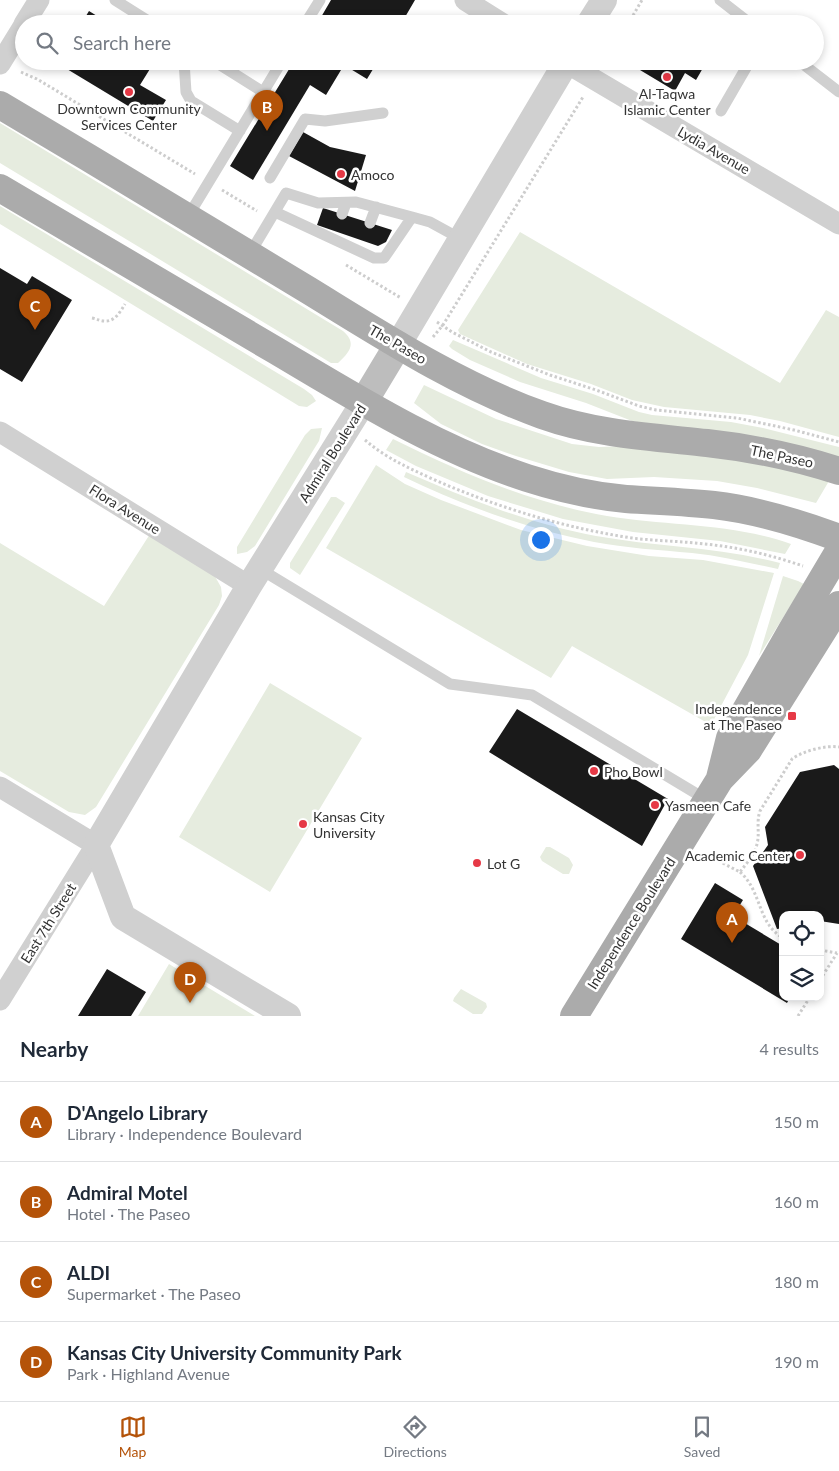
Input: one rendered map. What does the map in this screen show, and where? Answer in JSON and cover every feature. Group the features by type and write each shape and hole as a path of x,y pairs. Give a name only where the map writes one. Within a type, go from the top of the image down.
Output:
{"main road":[{"name":"The Paseo","path":"0,105 407,350 480,390 511,404 544,416 617,434 752,449 804,460 839,470"},
{"path":"0,188 364,403 450,448 518,475 555,486 623,499 715,505 744,510 807,526 839,538"},
{"name":"Admiral Boulevard","path":"364,403 407,350"},
{"name":"Independence Boulevard","path":"713,790 730,738 839,551"},
{"name":"Independence Boulevard","path":"574,1016 713,790 748,750 839,605"}],"street":[{"path":"30,15 39,0"},
{"path":"465,0 488,15"},
{"path":"595,15 604,0"},
{"path":"0,64 15,39"},
{"name":"Admiral Boulevard","path":"407,350 461,239 560,70"},
{"name":"Lydia Avenue","path":"578,70 839,224"},
{"name":"Admiral Boulevard","path":"96,845 255,577 364,403"},
{"name":"Flora Avenue","path":"0,432 255,577"},
{"path":"0,787 96,845 123,917 288,1016"},
{"name":"East 7th Street","path":"0,1000 96,845"}],"lane":[{"path":"115,0 139,15"},
{"path":"311,15 320,0"},
{"path":"720,0 739,15"},
{"path":"185,70 187,96 191,101 240,131"},
{"path":"229,70 264,92"},
{"path":"187,218 277,70"},
{"path":"721,111 745,70"},
{"path":"811,70 839,92"},
{"path":"270,178 305,118 326,121 383,113"},
{"path":"249,255 286,193 318,203 356,202 430,222 461,239"},
{"path":"342,214 346,202"},
{"path":"370,223 376,208"},
{"path":"275,212 361,246 374,258 384,258 412,217"},
{"path":"255,577 450,684 532,695 677,782 713,790"}],"path":[{"path":"633,15 642,0"},
{"path":"407,350 443,325 594,80"},
{"path":"92,318 110,321 116,317 125,304"},
{"path":"446,327 491,352 638,406 656,410 737,418 839,442"},
{"path":"380,452 402,465 499,506 557,523 632,538 706,544 738,549 787,560 807,567"},
{"path":"740,872 757,843 760,811 792,759 799,754 832,746 839,747"},
{"path":"705,854 740,872 747,878 754,889 768,926 779,936"},
{"path":"824,951 838,953 824,974"},
{"path":"798,1016 807,1001"}],"shaded area":[{"path":"0,123 343,331 351,343 349,351 338,363 331,363 0,163"},
{"path":"0,206 304,389 316,401 307,407 299,406 0,224"},
{"path":"520,232 780,383 826,310 839,317 839,437 750,415 664,407 632,400 591,384 527,364 460,334 458,330"},
{"path":"453,340 541,378 593,394 639,412 652,415 731,422 763,428 839,447 839,459 632,421 586,403 520,382 470,360 449,346"},
{"path":"424,385 496,419 572,444 599,447 629,446 742,458 829,481 816,503 757,488 717,481 654,477 607,479 569,472 482,444 441,424 414,403"},
{"path":"322,428 319,441 255,546 247,552 237,554 237,547 305,435 311,429"},
{"path":"393,439 471,475 551,503 607,516 746,532 791,544 785,554 720,541 633,532 563,519 488,496 416,466 386,450"},
{"path":"376,465 405,484 441,500 521,530 587,546 649,556 703,560 774,573 748,655 711,725 572,646 551,678 326,548"},
{"path":"406,472 500,510 571,531 619,540 711,550 780,563 778,569 714,556 618,546 569,537 497,516 450,498 404,477"},
{"path":"331,497 336,497 345,503 300,575 290,568 290,563"},
{"path":"150,534 213,573 221,587 222,596 219,605 96,807 85,815 69,812 0,771 0,543 104,606"},
{"path":"783,576 804,584 759,656"},
{"path":"270,683 362,738 270,892 179,837"},
{"path":"546,847 550,847 569,858 573,865 569,874 563,874 542,861 540,857"},
{"path":"169,964 255,1016 138,1016"},
{"path":"461,989 486,1003 487,1007 482,1014 473,1014 453,1001"}],"building":[{"path":"331,0 415,0 406,15 322,15"},
{"path":"89,11 95,15 87,15"},
{"name":"Downtown Community Services Center","path":"69,70 149,70 140,85 166,100 153,121"},
{"path":"289,70 341,70 326,95 310,85 253,180 230,166"},
{"path":"352,70 372,70 367,79"},
{"path":"640,70 702,70 696,80 685,73 675,91"},
{"name":"Amoco","path":"303,132 330,147 366,155 355,191 289,156"},
{"name":"Amoco","path":"323,208 392,230 386,242 378,246 317,225"},
{"path":"0,268 27,284 32,276 72,300 22,382 0,369"},
{"path":"517,709 668,799 642,846 489,752"},
{"name":"Academic Center","path":"834,765 839,769 839,924 824,922 824,911 779,911 779,929 777,929 753,866 768,845 765,827 800,772"},
{"path":"715,883 743,900 733,916 779,944 779,998 681,939"},
{"path":"107,969 146,992 131,1016 78,1016"}],"place":[{"name":"Al-Taqwa Islamic Center","path":"667,77"},
{"name":"Downtown Community Services Center","path":"129,92"},
{"name":"Admiral Motel","path":"267,131"},
{"name":"Amoco","path":"341,174"},
{"name":"ALDI","path":"35,330"},
{"name":"Independence at The Paseo","path":"792,716"},
{"name":"Pho Bowl","path":"594,771"},
{"name":"Yasmeen Cafe","path":"655,805"},
{"name":"Kansas City University","path":"303,824"},
{"name":"Academic Center","path":"800,855"},
{"name":"Lot G","path":"477,863"},
{"name":"D'Angelo Library","path":"732,943"},
{"name":"Kansas City University Community Park","path":"190,1003"}]}
